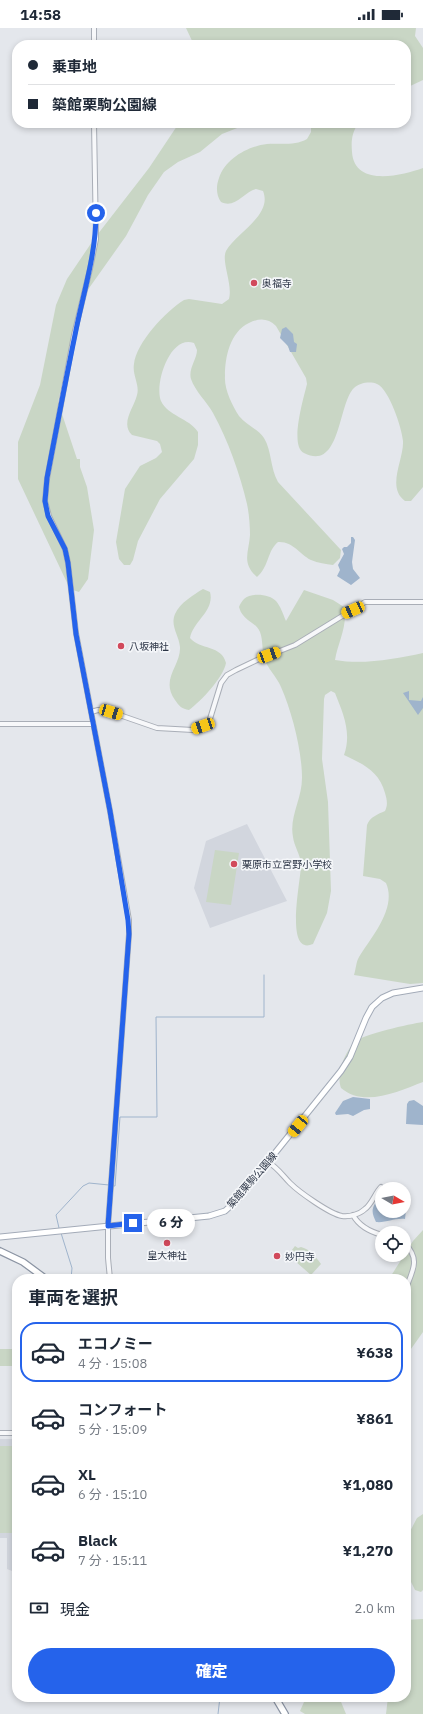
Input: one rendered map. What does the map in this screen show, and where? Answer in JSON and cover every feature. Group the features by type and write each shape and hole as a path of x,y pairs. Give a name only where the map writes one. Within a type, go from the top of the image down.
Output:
{"highway":[{"path":"0,1251 23,1262 39,1274"},
{"path":"278,1702 285,1714"}],"main road":[{"name":"築館栗駒公園線","path":"0,1237 209,1216 218,1214 231,1207 341,1071 350,1057 372,1007 382,998 393,993 423,988"}],"street":[{"path":"94,28 94,40"},
{"path":"94,128 96,238 74,336 48,472 45,501 48,516 65,549 68,563 76,634 121,873 129,934 108,1226 110,1274"},
{"path":"91,712 98,710 111,712 156,728 193,730 209,722 221,683 227,675 256,660 295,645 365,602 423,602"},
{"path":"0,724 94,724"},
{"path":"268,1162 277,1168 298,1190 332,1212 343,1216 353,1215 367,1208 375,1193"},
{"path":"353,1215 356,1221 375,1232"},
{"path":"411,1249 415,1262 415,1267 411,1276"},
{"path":"0,1433 12,1433"}],"shaded area":[{"name":"栗原市立宮野小学校","path":"247,824 287,901 210,928 194,888 206,841"},
{"path":"0,1439 12,1439 12,1571 7,1569 7,1538 0,1538"}],"green space":[{"path":"186,28 416,28 415,36 423,48 423,80 411,86 411,40 192,40"},
{"path":"176,128 237,128 222,134 200,152 178,162 164,172 148,195 126,236 87,291 78,316 58,402 77,459 80,459 80,467 87,487 94,530 88,579 79,592 70,589 18,479 18,442 40,385 56,305 67,279 94,239 149,168"},
{"path":"311,128 356,128 352,136 352,152 355,163 361,170 370,175 391,176 423,168 423,487 411,501 405,501 400,495 396,481 403,448 402,435 394,410 386,393 382,387 374,383 362,384 354,388 349,396 332,445 325,453 316,456 304,453 300,449 298,432 307,384 306,378 276,326 267,320 256,320 249,323 237,332 230,346 226,361 225,376 229,397 239,416 259,432 267,443 275,477 278,482 341,550 340,558 333,565 319,563 311,560 296,548 283,542 278,542 274,546 261,573 257,577 252,572 247,562 250,535 249,515 241,481 229,446 218,423 195,388 191,379 190,375 197,350 194,343 185,342 171,353 166,362 162,373 159,393 161,401 168,410 189,423 198,432 198,445 194,459 160,499 138,541 133,560 130,565 124,565 119,559 116,542 125,489 140,466 156,458 162,452 160,444 157,441 132,435 127,426 129,415 138,391 134,372 136,356 146,337 153,328 184,300 189,299 222,304 229,299 230,287 225,261 226,251 258,216 263,208 265,200 263,191 256,189 235,202 226,204 221,202 217,193 217,184 226,165 232,159 252,147 267,144 298,143 307,139 311,132"},
{"path":"203,589 210,592 211,599 207,610 195,626 190,638 194,642 220,653 224,657 226,663 216,682 189,710 178,704 171,692 170,686 170,679 178,660 180,647 174,627 174,618 177,610 183,603"},
{"path":"304,590 333,600 344,607 344,627 335,660 368,662 423,653 423,983 410,984 354,975 358,959 382,922 388,902 389,892 386,883 380,879 363,876 367,825 372,818 385,811 387,802 379,779 364,765 344,755 347,739 346,723 335,693 331,691 325,695 324,699 322,759 328,802 331,891 327,913 313,944 304,945 299,939 296,928 296,913 301,863 292,830 302,778 302,767 298,744 285,697 279,683 264,658 260,632 242,614 239,607 244,599 251,595 265,595 276,601 281,608 286,621"},
{"path":"215,850 239,853 231,905 206,902"},
{"path":"423,1022 423,1082 393,1093 371,1097 360,1097 350,1094 341,1088 340,1070 347,1052 355,1042 377,1033"},
{"path":"423,1230 423,1332 411,1349 411,1274 392,1274 400,1262 411,1262 411,1244"},
{"path":"295,1246 298,1248 301,1247 315,1256 321,1264 312,1274 310,1274 288,1255"},
{"path":"0,1349 12,1349 12,1366 0,1366"},
{"path":"0,1446 12,1446 12,1533 0,1533"},
{"path":"423,1514 423,1590 421,1592 415,1590 411,1582 411,1529 417,1518"},
{"path":"423,1619 423,1714 386,1714 387,1702 411,1702 411,1620"},
{"path":"304,1702 341,1702 346,1714 305,1714 300,1711"}],"water":[{"path":"286,327 293,334 294,342 297,344 296,352 290,352 288,346 280,338 282,329"},
{"path":"351,537 355,540 352,562 353,569 360,578 351,585 337,576 340,570 338,565 344,554 342,549 351,543"},
{"path":"409,691 409,700 421,701 423,697 423,708 418,715 403,693"},
{"path":"353,1097 370,1099 370,1109 364,1110 353,1116 348,1114 336,1115 335,1113 343,1101"},
{"path":"414,1100 423,1106 423,1125 406,1124 407,1104 409,1101"},
{"path":"375,1204 375,1218 405,1219 376,1222 373,1214 373,1207"}],"waterway":[{"path":"112,1186 115,1186 120,1117 157,1117 156,1017 264,1017 264,975"},
{"path":"59,1228 56,1215 83,1186 89,1183 109,1185"},
{"path":"61,1233 72,1268 71,1274"},
{"path":"218,1714 219,1702"}],"place":[{"name":"奥福寺","path":"254,283"},
{"name":"八坂神社","path":"121,646"},
{"name":"栗原市立宮野小学校","path":"234,864"},
{"name":"皇大神社","path":"167,1243"},
{"name":"妙円寺","path":"277,1256"}],"route":[{"path":"96,213 96,238 74,336 45,489 45,501 48,516 65,549 68,563 76,634 96,734 124,889 128,920 129,934 108,1226 133,1223"}]}
